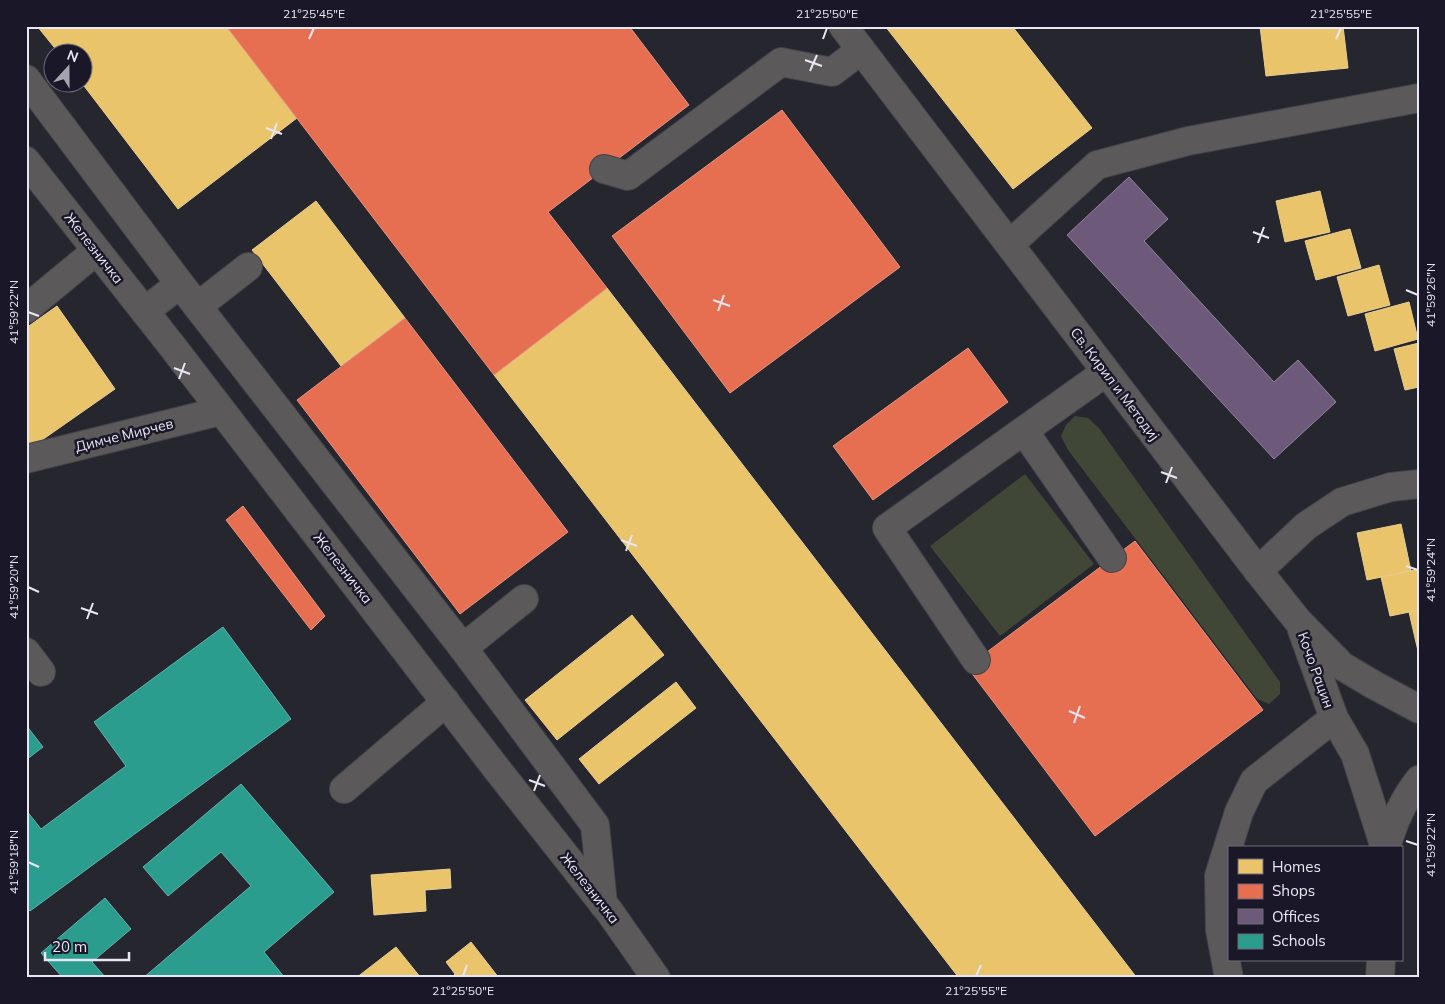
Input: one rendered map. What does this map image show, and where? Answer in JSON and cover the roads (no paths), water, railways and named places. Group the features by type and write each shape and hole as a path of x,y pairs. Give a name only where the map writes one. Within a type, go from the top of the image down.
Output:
{"street":[{"name":"Св. Кирил и Методиј","path":"843,26 1298,621 1342,666 1419,709"},
{"path":"604,169 628,176 781,62 832,72 861,50"},
{"path":"26,78 180,284 463,648 595,825 603,904"},
{"path":"1010,244 1097,165 1188,141 1419,98"},
{"name":"Железничка","path":"26,161 603,904 656,978"},
{"path":"26,309 96,251"},
{"path":"198,306 248,268"},
{"path":"144,311 180,284"},
{"path":"976,660 887,528 1106,372"},
{"name":"Димче Мирчев","path":"26,459 221,411"},
{"path":"1024,431 1112,558"},
{"path":"1258,571 1306,526 1342,502 1391,486 1419,484"},
{"path":"463,648 524,599"},
{"name":"Кочо Рацин","path":"1298,621 1334,718"},
{"path":"344,790 446,702"},
{"path":"1228,846 1239,812 1254,781 1334,718 1355,754 1384,846"},
{"path":"1386,846 1391,829 1408,794 1419,780"},
{"path":"1228,847 1219,876 1220,930 1229,978"},
{"path":"1380,978 1381,962"}]}
